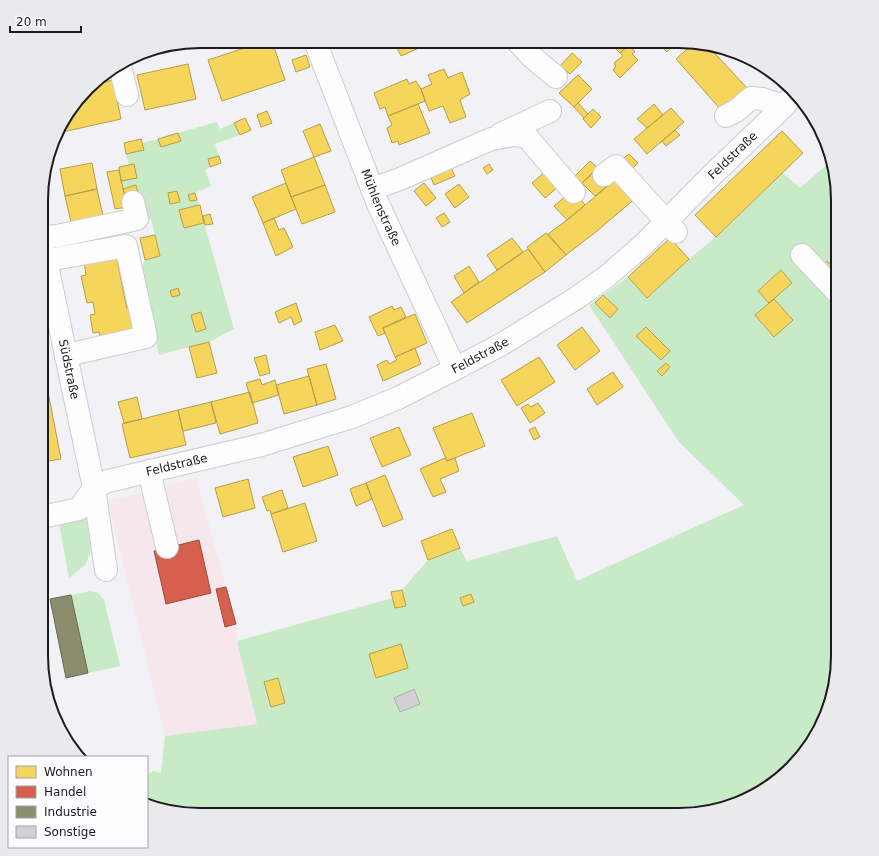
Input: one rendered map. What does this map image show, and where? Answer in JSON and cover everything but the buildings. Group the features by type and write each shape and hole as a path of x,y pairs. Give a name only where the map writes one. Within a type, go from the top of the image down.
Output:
{"street":[{"name":"Mühlenstraße","path":"318,48 378,204 455,369"},
{"path":"524,48 556,77"},
{"path":"121,70 127,95"},
{"path":"726,116 736,111 751,98 789,100"},
{"name":"Feldstraße","path":"94,488 108,481 261,445 352,417 398,398 502,344 575,299 672,226 708,179 789,100"},
{"path":"372,189 400,179 550,111"},
{"path":"491,139 514,135 527,137 574,192"},
{"path":"604,175 616,166 672,226"},
{"path":"48,237 137,219 133,202"},
{"path":"48,256 59,258 126,246 146,337 80,352 66,357"},
{"path":"802,255 831,286"},
{"name":"Südstraße","path":"48,270 94,488 106,570"},
{"path":"149,471 167,547"},
{"path":"48,516 79,509 94,488"}],"shaded area":[{"path":"196,478 236,624 237,641 257,724 165,736 108,501"}],"green space":[{"path":"217,122 220,129 234,123 240,135 215,144 219,156 208,160 210,167 205,170 211,186 195,193 199,205 184,228 204,223 234,329 209,342 159,355 139,272 145,260 160,255 151,219 144,220 136,186 123,189 121,181 137,177 134,164 129,165 126,154 143,150 142,143 158,139 161,147 180,141 178,133"},
{"path":"827,165 831,190 831,666 823,705 811,732 800,749 772,777 755,788 728,800 689,808 190,808 161,803 148,799 148,774 153,771 161,773 165,736 257,724 237,641 393,598 405,605 402,590 428,560 460,548 467,561 557,536 577,581 744,505 679,442 589,305 628,277 647,298 689,259 716,237 783,173 800,188"},
{"path":"86,519 92,549 85,565 69,578 59,523"},
{"path":"90,591 98,593 104,600 120,666 88,673 71,595"}]}
